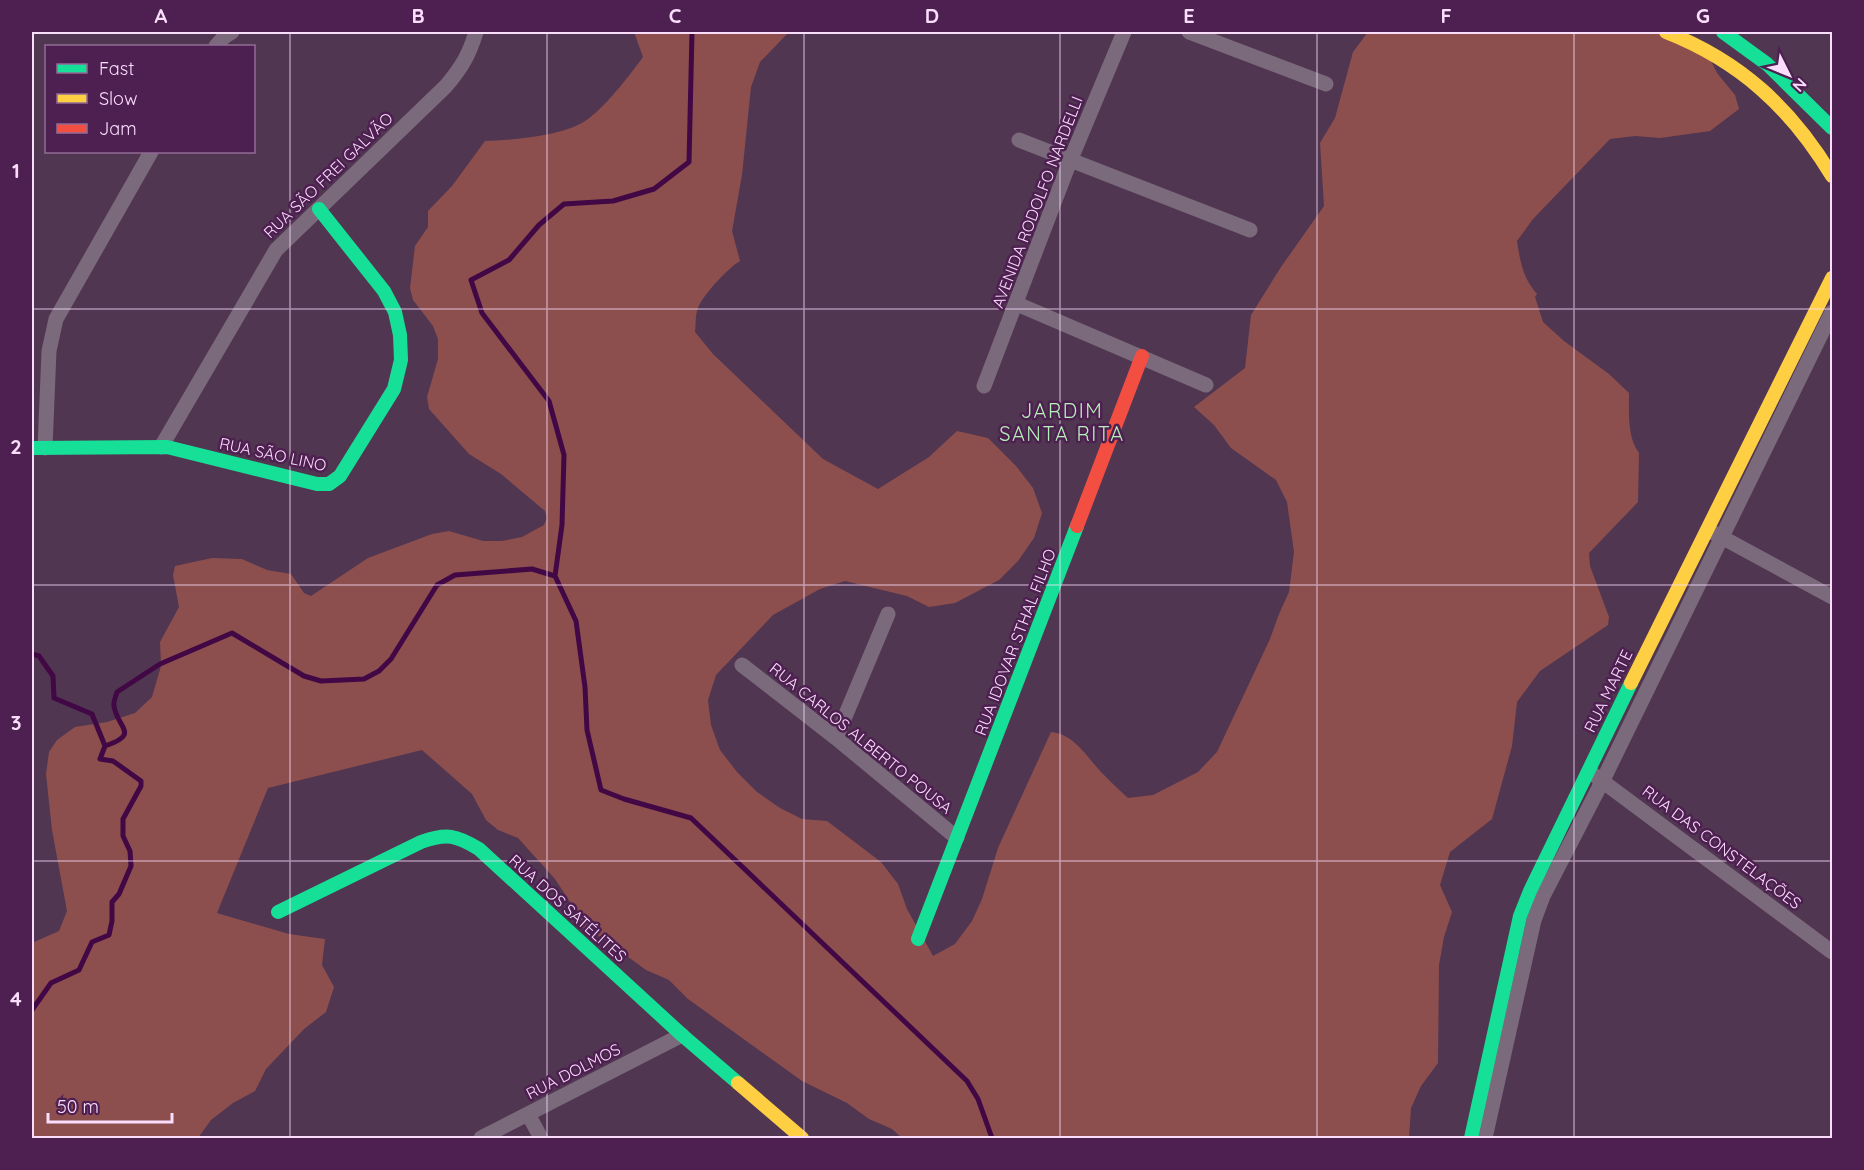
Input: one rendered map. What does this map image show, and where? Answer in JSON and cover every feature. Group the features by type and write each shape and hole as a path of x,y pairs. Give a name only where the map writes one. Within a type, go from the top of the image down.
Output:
{"street":[{"path":"217,45 232,32"},
{"name":"RUA SÃO FREI GALVÃO","path":"161,447 276,250 446,86 470,53 476,32"},
{"name":"AVENIDA RODOLFO NARDELLI","path":"984,386 1070,160 1124,32"},
{"path":"1189,32 1326,84"},
{"path":"1666,32 1723,61 1769,95 1819,154 1833,176"},
{"path":"1723,32 1743,44 1788,81 1833,128"},
{"path":"1819,154 1820,143 1833,137"},
{"path":"1019,140 1250,230"},
{"path":"38,448 49,351 56,319 150,153"},
{"name":"RUA SÃO LINO","path":"38,448 161,447 317,484 329,484 340,476 394,389 401,360 400,335 395,312 384,291 319,208"},
{"name":"RUA MARTE","path":"1471,1138 1520,916 1538,872 1706,529 1833,278"},
{"path":"1017,304 1206,384"},
{"name":"RUA MARTE","path":"1485,1138 1534,920 1543,896 1603,780 1833,312"},
{"name":"RUA IDOVAR STHAL FILHO","path":"918,939 1142,356"},
{"path":"1706,529 1833,597"},
{"path":"836,738 888,614"},
{"name":"RUA CARLOS ALBERTO POUSA","path":"742,665 836,738 957,838"},
{"name":"RUA DAS CONSTELAÇÕES","path":"1589,771 1833,952"},
{"name":"RUA DOS SATÉLITES","path":"278,912 421,842 442,834 459,837 479,849 682,1035 802,1138"},
{"name":"RUA DOLMOS","path":"481,1138 682,1035"},
{"path":"528,1114 541,1138"}],"shaded area":[{"path":"634,32 789,32 760,62 751,87 742,175 732,231 740,261 710,289 697,311 695,332 713,354 823,459 878,489 929,457 957,431 988,438 1016,466 1033,488 1042,513 1034,538 1018,561 999,580 955,603 929,607 907,596 845,581 820,589 773,615 716,675 708,700 711,725 720,750 737,772 757,792 780,808 802,819 827,821 881,862 898,884 907,909 933,956 955,944 972,921 982,899 998,848 1051,732 1073,741 1128,798 1153,795 1198,772 1217,752 1270,639 1289,592 1294,552 1287,502 1276,480 1231,448 1214,425 1194,407 1245,368 1251,315 1324,206 1320,143 1335,118 1353,52 1368,32 1686,32 1706,51 1717,73 1735,95 1739,109 1710,131 1660,138 1635,136 1610,139 1533,219 1517,241 1523,269 1528,282 1537,294 1535,297 1543,322 1564,341 1609,374 1629,393 1632,440 1639,453 1638,502 1589,553 1590,566 1609,617 1608,625 1540,671 1517,702 1512,746 1492,819 1450,852 1440,885 1452,912 1444,937 1439,965 1438,1063 1421,1086 1411,1108 1409,1138 902,1138 892,1129 869,1119 847,1103 802,1081 688,999 669,980 646,970 601,937 578,926 574,908 555,879 518,838 498,830 486,820 472,794 422,750 268,788 217,913 289,934 325,939 322,965 334,987 326,1012 304,1029 266,1069 255,1091 233,1103 211,1120 198,1138 32,1138 32,943 59,931 67,911 52,830 46,774 49,752 57,740 75,727 107,722 135,713 152,697 161,666 160,642 179,607 173,575 175,566 212,558 242,559 267,570 291,574 304,593 311,596 368,558 432,534 449,531 483,541 502,541 522,537 544,525 547,518 545,511 501,474 469,454 429,409 427,397 438,359 438,339 433,326 413,300 410,288 415,246 428,227 428,211 452,186 485,141 524,138 567,129 588,119 602,106 643,57"}],"waterway":[{"path":"692,32 689,162 654,189 613,201 564,204 539,225 509,260 471,280 482,313 549,401 564,455 562,525 555,576 576,621 585,687 587,730 601,790 691,818 967,1081 978,1099 992,1138"},
{"path":"32,1010 51,983 79,970 92,942 109,935 112,902 119,894 131,866 130,851 123,836 123,819 141,786 141,781 113,761 100,759 105,746 116,742 124,734 114,706 117,692 160,664 232,633 304,676 321,681 364,679 379,671 391,659 437,585 455,575 532,569 555,576"},
{"path":"32,654 39,656 53,676 54,698 92,714 105,746"}],"traffic: fast":[{"path":"1723,32 1767,64 1832,128"},
{"path":"32,448 167,447 317,484 329,484 340,476 394,389 401,360 400,335 395,312 384,291 319,209"},
{"path":"918,939 1077,526"},
{"path":"1471,1138 1520,916 1631,683"},
{"path":"278,912 421,842 438,837 457,838 479,849 682,1035 738,1083"}],"traffic: slow":[{"path":"1666,32 1717,57 1761,89 1799,129 1832,176"},
{"path":"1631,683 1832,278"},
{"path":"738,1083 802,1138"}],"traffic: jam":[{"path":"1077,526 1142,356"}],"district":[{"name":"JARDIM SANTA RITA","path":"1062,422"}]}
